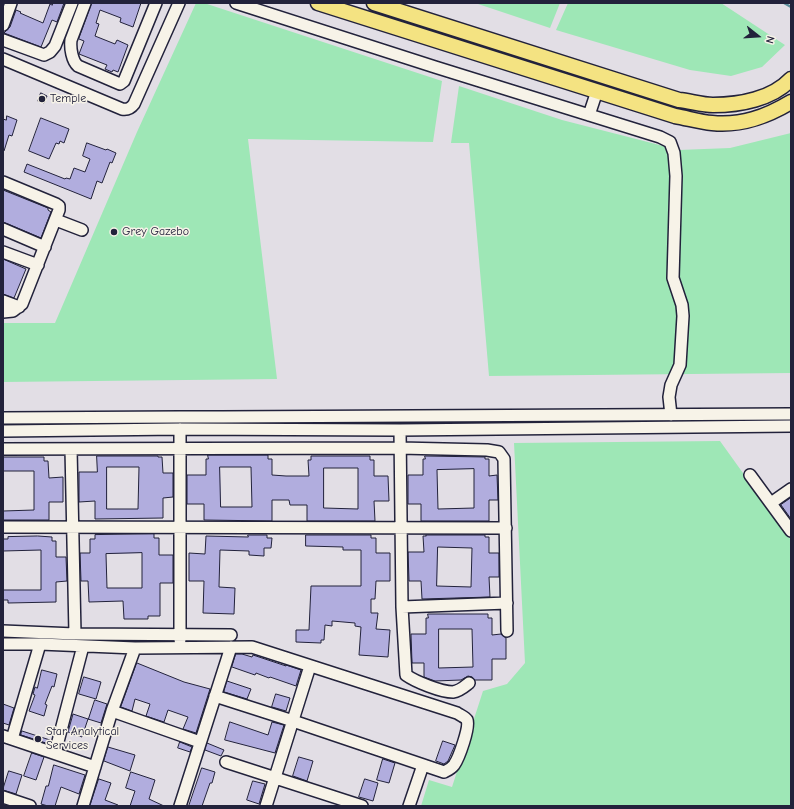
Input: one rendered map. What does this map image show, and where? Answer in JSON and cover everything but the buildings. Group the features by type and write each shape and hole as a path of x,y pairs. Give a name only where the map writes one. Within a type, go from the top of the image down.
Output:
{"main road":[{"path":"318,3 675,116 711,123 742,123 774,112 791,102"},
{"path":"374,3 679,100 712,105 742,103 764,97 787,84 791,79"}],"street":[{"path":"3,25 11,3"},
{"path":"3,40 44,55 48,54 55,46 72,3"},
{"path":"85,3 70,44 74,61 78,66 120,84 124,81 156,3"},
{"path":"3,59 126,110 131,108 134,104 179,3"},
{"path":"236,3 666,139 670,142 674,153 676,176 673,278 682,305 683,316 680,365 671,385 669,397 671,414"},
{"path":"589,115 597,91"},
{"path":"3,182 59,206 56,220 22,304 13,310 3,312"},
{"path":"56,220 82,230"},
{"path":"3,229 45,247"},
{"path":"3,252 38,265"},
{"path":"3,301 19,307"},
{"path":"3,418 791,414"},
{"path":"223,417 223,430"},
{"path":"3,431 180,429 400,430 791,426"},
{"path":"180,429 180,648"},
{"path":"400,430 402,607 406,675 422,684 452,692 461,690 470,684"},
{"path":"3,449 400,448 487,450 499,452 504,458 507,631"},
{"path":"71,449 75,634"},
{"path":"750,475 791,531"},
{"path":"771,503 791,489"},
{"path":"3,527 506,528"},
{"path":"402,607 507,603"},
{"path":"3,631 75,634 180,634 231,641 456,713 463,716 467,720 468,726 459,756 450,770 444,772 215,696"},
{"path":"3,644 180,648 231,641"},
{"path":"180,806 231,641"},
{"path":"40,644 8,738 95,767"},
{"path":"55,753 83,646"},
{"path":"83,806 112,711 135,648"},
{"path":"266,806 310,666"},
{"path":"112,711 200,742"},
{"path":"226,762 362,806"},
{"path":"409,806 423,765"},
{"path":"3,797 30,806"}],"green space":[{"path":"196,3 204,3 442,81 433,142 248,139 277,379 3,382 3,323 55,323 137,132"},
{"path":"475,3 560,3 550,28"},
{"path":"568,3 721,3 785,45 762,67 731,76 690,70 556,30"},
{"path":"459,86 562,120 679,150 730,148 791,133 791,373 489,376 469,143 451,143"},
{"path":"720,441 791,540 791,806 421,806 429,780 452,787 483,691 507,684 525,663 514,443"}],"waterway":[{"path":"784,3 791,7"}],"place":[{"name":"Temple","path":"42,99"},
{"name":"Grey Gazebo","path":"114,232"},
{"name":"Star Analytical Services","path":"38,739"}]}
